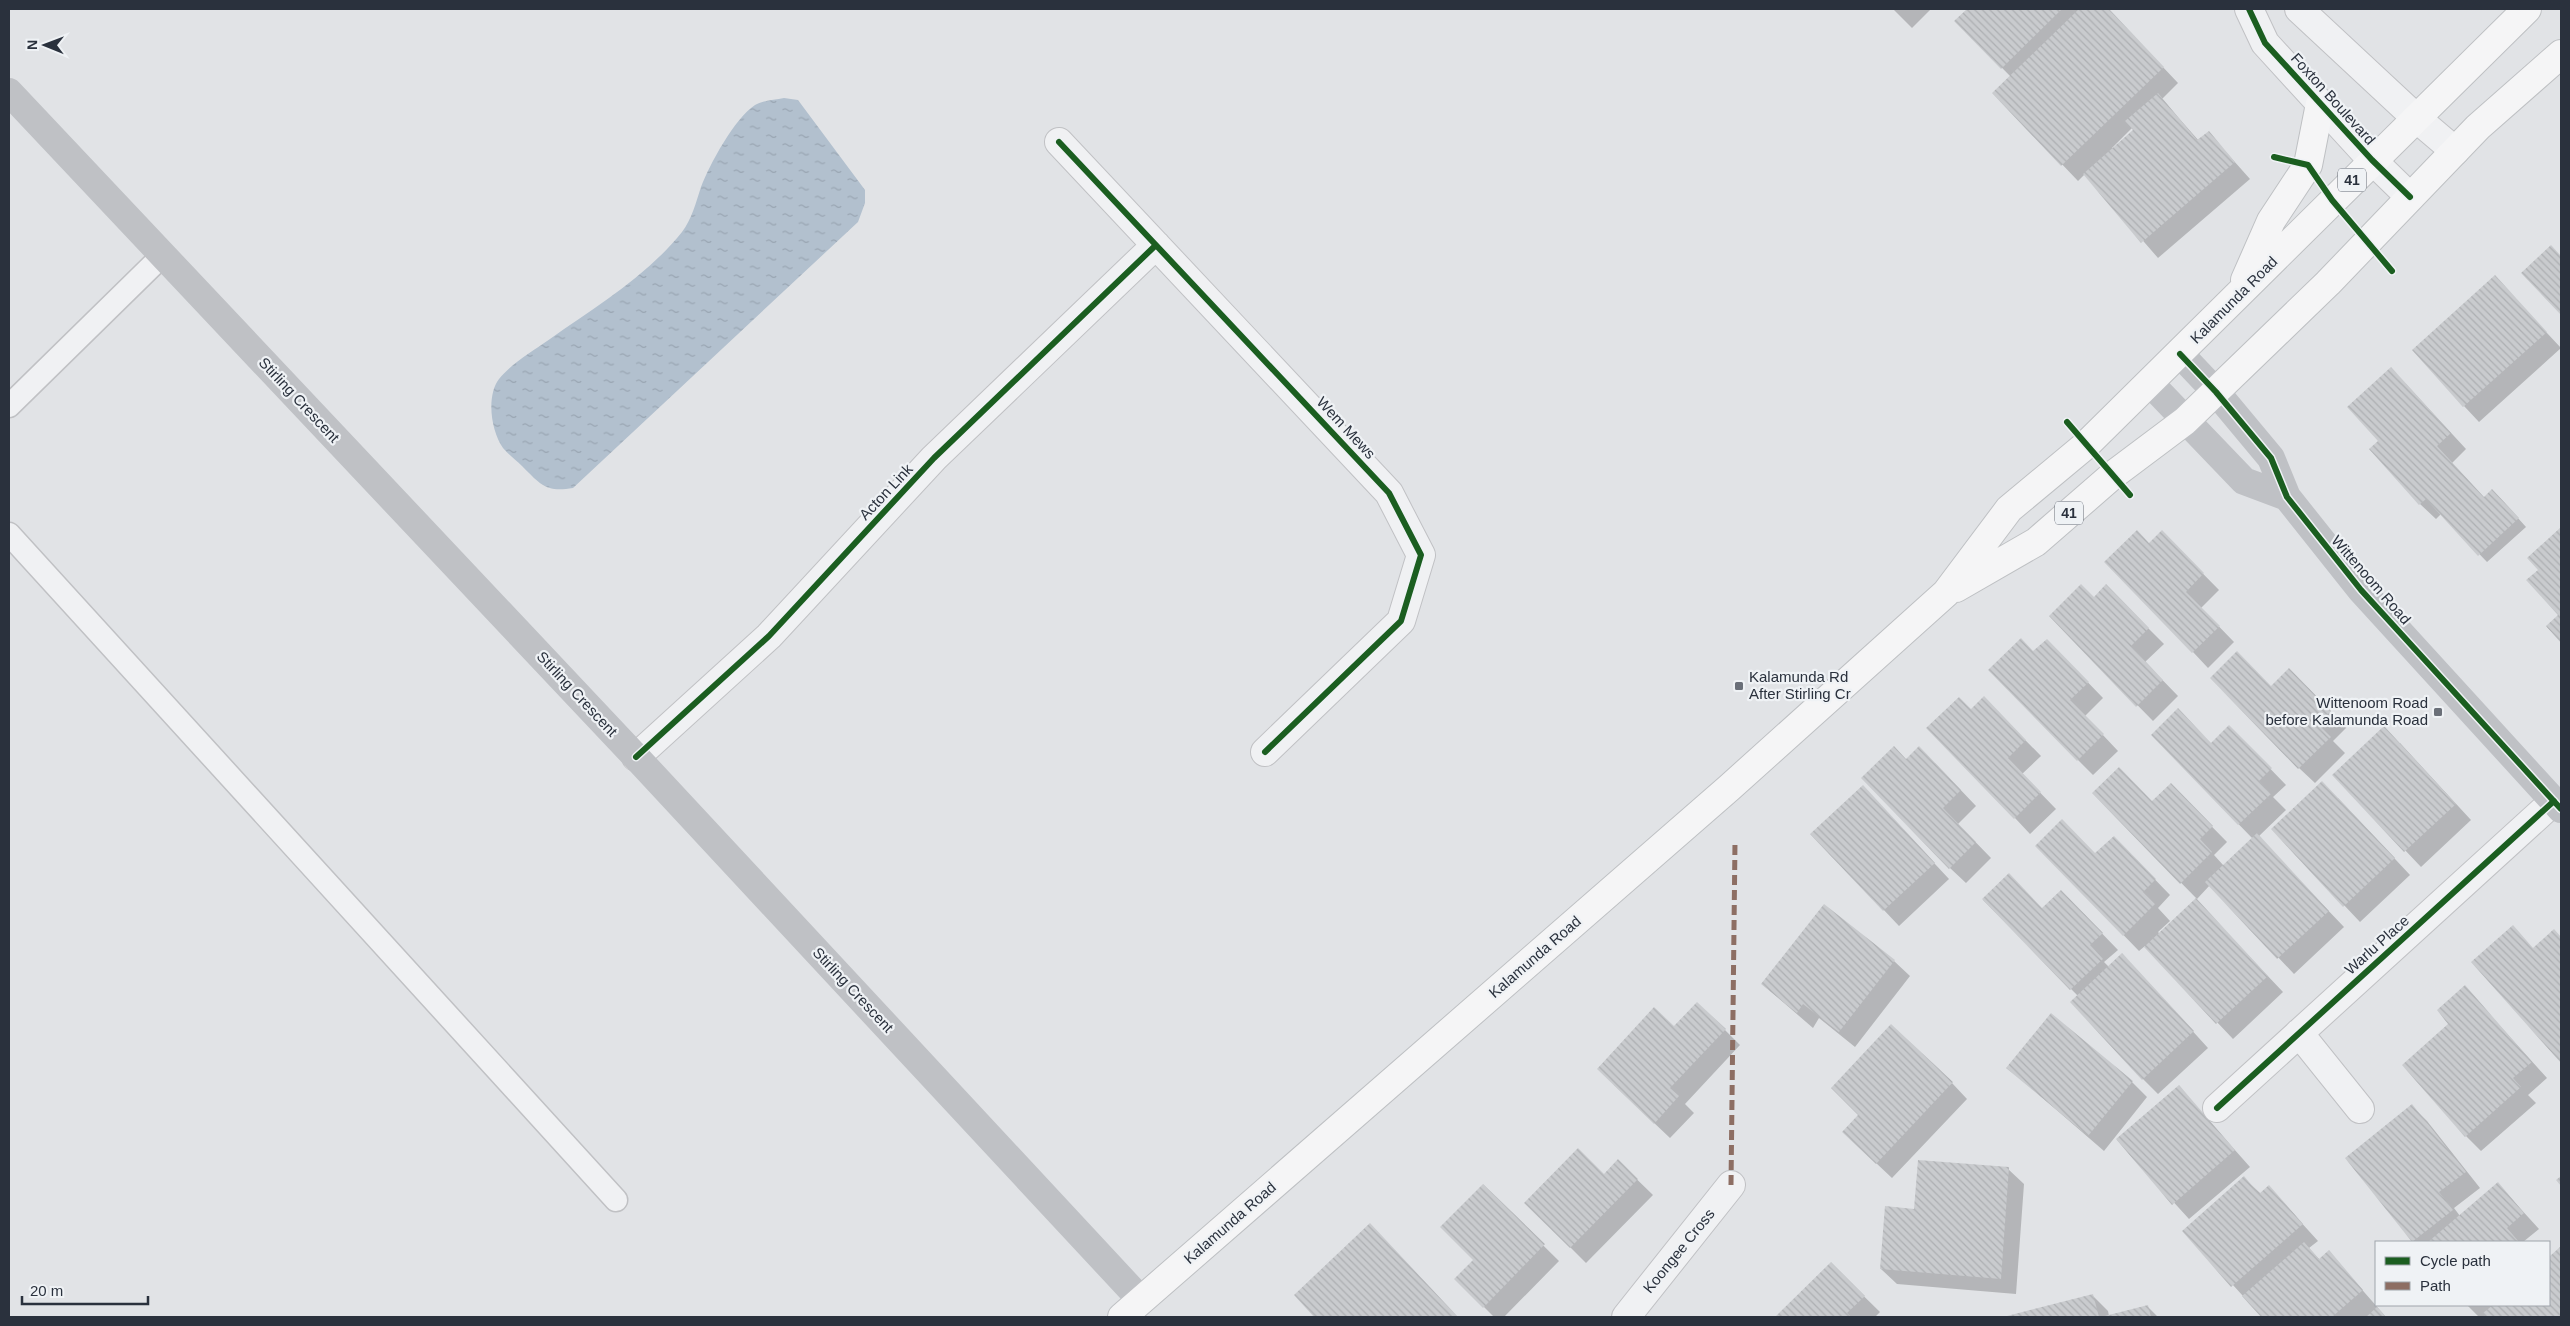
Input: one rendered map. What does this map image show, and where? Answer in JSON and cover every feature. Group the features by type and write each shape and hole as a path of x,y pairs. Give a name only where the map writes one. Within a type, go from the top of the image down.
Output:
{"main road":[{"name":"Kalamunda Road","path":"1132,1309 1729,788 1946,593 2009,509 2086,444 2180,354 2415,117 2527,9"},
{"name":"Kalamunda Road","path":"1946,593 2036,542 2113,475 2186,421 2328,283 2478,127 2561,54"},
{"name":"Stirling Crescent","path":"9,92 636,757 1132,1309"},
{"path":"2239,295 2271,222 2308,165 2320,104"},
{"name":"Wittenoom Road","path":"2180,354 2216,392 2271,458 2287,498 2360,590 2558,805"},
{"name":"Wittenoom Road","path":"2149,382 2244,481 2287,498"}],"street":[{"name":"Foxton Boulevard","path":"2249,9 2265,43 2372,160 2410,197"},
{"path":"2299,9 2415,117 2455,151"},
{"name":"Wem Mews","path":"1059,142 1389,492 1421,555 1401,621 1265,752"},
{"name":"Acton Link","path":"636,757 769,636 934,458 1156,246"},
{"name":"Warlu Place","path":"2217,1108 2299,1033 2558,805"},
{"path":"2299,1033 2360,1109"},
{"name":"Koongee Cross","path":"1626,1317 1732,1185"}],"lane":[{"path":"9,406 162,255"},
{"path":"9,534 616,1200"}],"water":[{"path":"784,98 798,100 865,190 865,203 858,222 573,488 556,489 544,486 503,448 495,432 491,404 492,395 499,379 523,358 620,290 653,263 682,232 688,222 710,166 739,120 758,103"}],"building":[{"path":"1967,9 2062,9 2001,69 1954,21"},
{"path":"2079,9 2109,9 2164,67 2061,166 1992,93"},
{"path":"2158,93 2197,140 2209,131 2235,162 2141,243 2083,174 2133,130 2125,121"},
{"path":"2551,245 2561,256 2561,315 2521,273"},
{"path":"2495,275 2547,332 2463,407 2412,350"},
{"path":"2391,367 2451,433 2437,446 2484,497 2492,489 2519,518 2478,556 2426,499 2419,505 2369,449 2378,441 2347,407"},
{"path":"2560,528 2561,643 2546,626 2558,615 2526,580 2538,570 2527,558"},
{"path":"2137,530 2149,543 2162,530 2204,573 2186,592 2220,626 2192,653 2104,562"},
{"path":"2081,584 2094,597 2106,584 2149,628 2131,646 2163,680 2136,707 2049,616"},
{"path":"2021,638 2033,651 2047,639 2089,682 2070,700 2104,734 2077,761 1988,670"},
{"path":"2237,651 2271,686 2289,668 2331,711 2318,724 2331,737 2298,769 2210,678"},
{"path":"1984,696 2026,740 2008,758 2041,792 2014,819 1926,728 1959,697 1971,709"},
{"path":"2178,708 2211,743 2229,725 2272,768 2259,781 2271,794 2238,825 2151,735"},
{"path":"2384,726 2456,804 2404,852 2332,775"},
{"path":"1894,746 1906,759 1919,746 1961,790 1943,808 1976,842 1949,869 1861,778"},
{"path":"2119,767 2152,801 2171,783 2213,826 2200,839 2212,852 2180,884 2092,793"},
{"path":"2322,781 2395,858 2343,907 2271,829"},
{"path":"1863,785 1935,863 1883,911 1810,834"},
{"path":"2062,819 2095,853 2114,836 2156,879 2143,892 2155,904 2123,936 2035,846"},
{"path":"2257,833 2329,911 2277,959 2205,882"},
{"path":"2009,873 2042,908 2061,890 2103,933 2090,945 2103,959 2070,990 1982,899"},
{"path":"2196,898 2268,976 2216,1024 2144,947"},
{"path":"1824,904 1895,960 1839,1032 1803,1004 1797,1013 1761,984"},
{"path":"2513,925 2533,948 2554,929 2561,937 2561,1063 2471,962"},
{"path":"2122,953 2194,1031 2142,1080 2070,1002"},
{"path":"2465,985 2532,1062 2513,1078 2521,1087 2465,1137 2402,1065 2448,1024 2437,1010"},
{"path":"1697,1002 1726,1029 1670,1088 1679,1096 1654,1124 1597,1069 1654,1007 1674,1026"},
{"path":"2051,1013 2133,1081 2088,1136 2006,1068"},
{"path":"1891,1024 1953,1082 1876,1164 1842,1132 1858,1115 1831,1088"},
{"path":"2179,1085 2235,1150 2172,1205 2116,1139"},
{"path":"2412,1104 2466,1172 2439,1192 2453,1210 2411,1241 2345,1158"},
{"path":"1578,1148 1604,1174 1618,1159 1638,1179 1570,1248 1524,1203"},
{"path":"1918,1160 2009,1167 2001,1279 1880,1269 1885,1206 1914,1209"},
{"path":"2244,1176 2259,1194 2269,1185 2303,1224 2231,1287 2182,1231"},
{"path":"2561,1176 2561,1186 2556,1180"},
{"path":"2498,1182 2524,1213 2507,1228 2518,1241 2429,1241"},
{"path":"1483,1184 1545,1244 1483,1308 1454,1279 1473,1260 1440,1227"},
{"path":"1370,1223 1458,1317 1314,1317 1294,1295"},
{"path":"2304,1242 2319,1259 2329,1250 2363,1290 2332,1317 2261,1317 2242,1296"},
{"path":"2561,1246 2561,1317 2486,1317 2483,1313 2492,1306 2550,1306 2550,1256"},
{"path":"1831,1262 1865,1296 1847,1313 1851,1317 1775,1317"},
{"path":"2093,1294 2099,1317 2007,1316"},
{"path":"2148,1305 2151,1317 2101,1317"},
{"path":"2377,1307 2386,1317 2366,1317"}],"marked path":[{"path":"1731,1185 1735,842"}],"cycle path":[{"path":"2249,9 2265,43 2372,160 2410,197"},
{"path":"1059,142 1389,493 1421,555 1401,621 1265,752"},
{"path":"2274,157 2308,165 2332,200 2392,271"},
{"path":"636,757 769,636 934,458 1156,245"},
{"path":"2180,354 2216,392 2271,458 2287,497 2361,590 2561,809"},
{"path":"2067,422 2130,495"},
{"path":"2217,1108 2554,801"}],"place":[{"name":"Kalamunda Rd After Stirling Cr","path":"1739,686"},
{"name":"Wittenoom Road before Kalamunda Road","path":"2438,712"}]}
